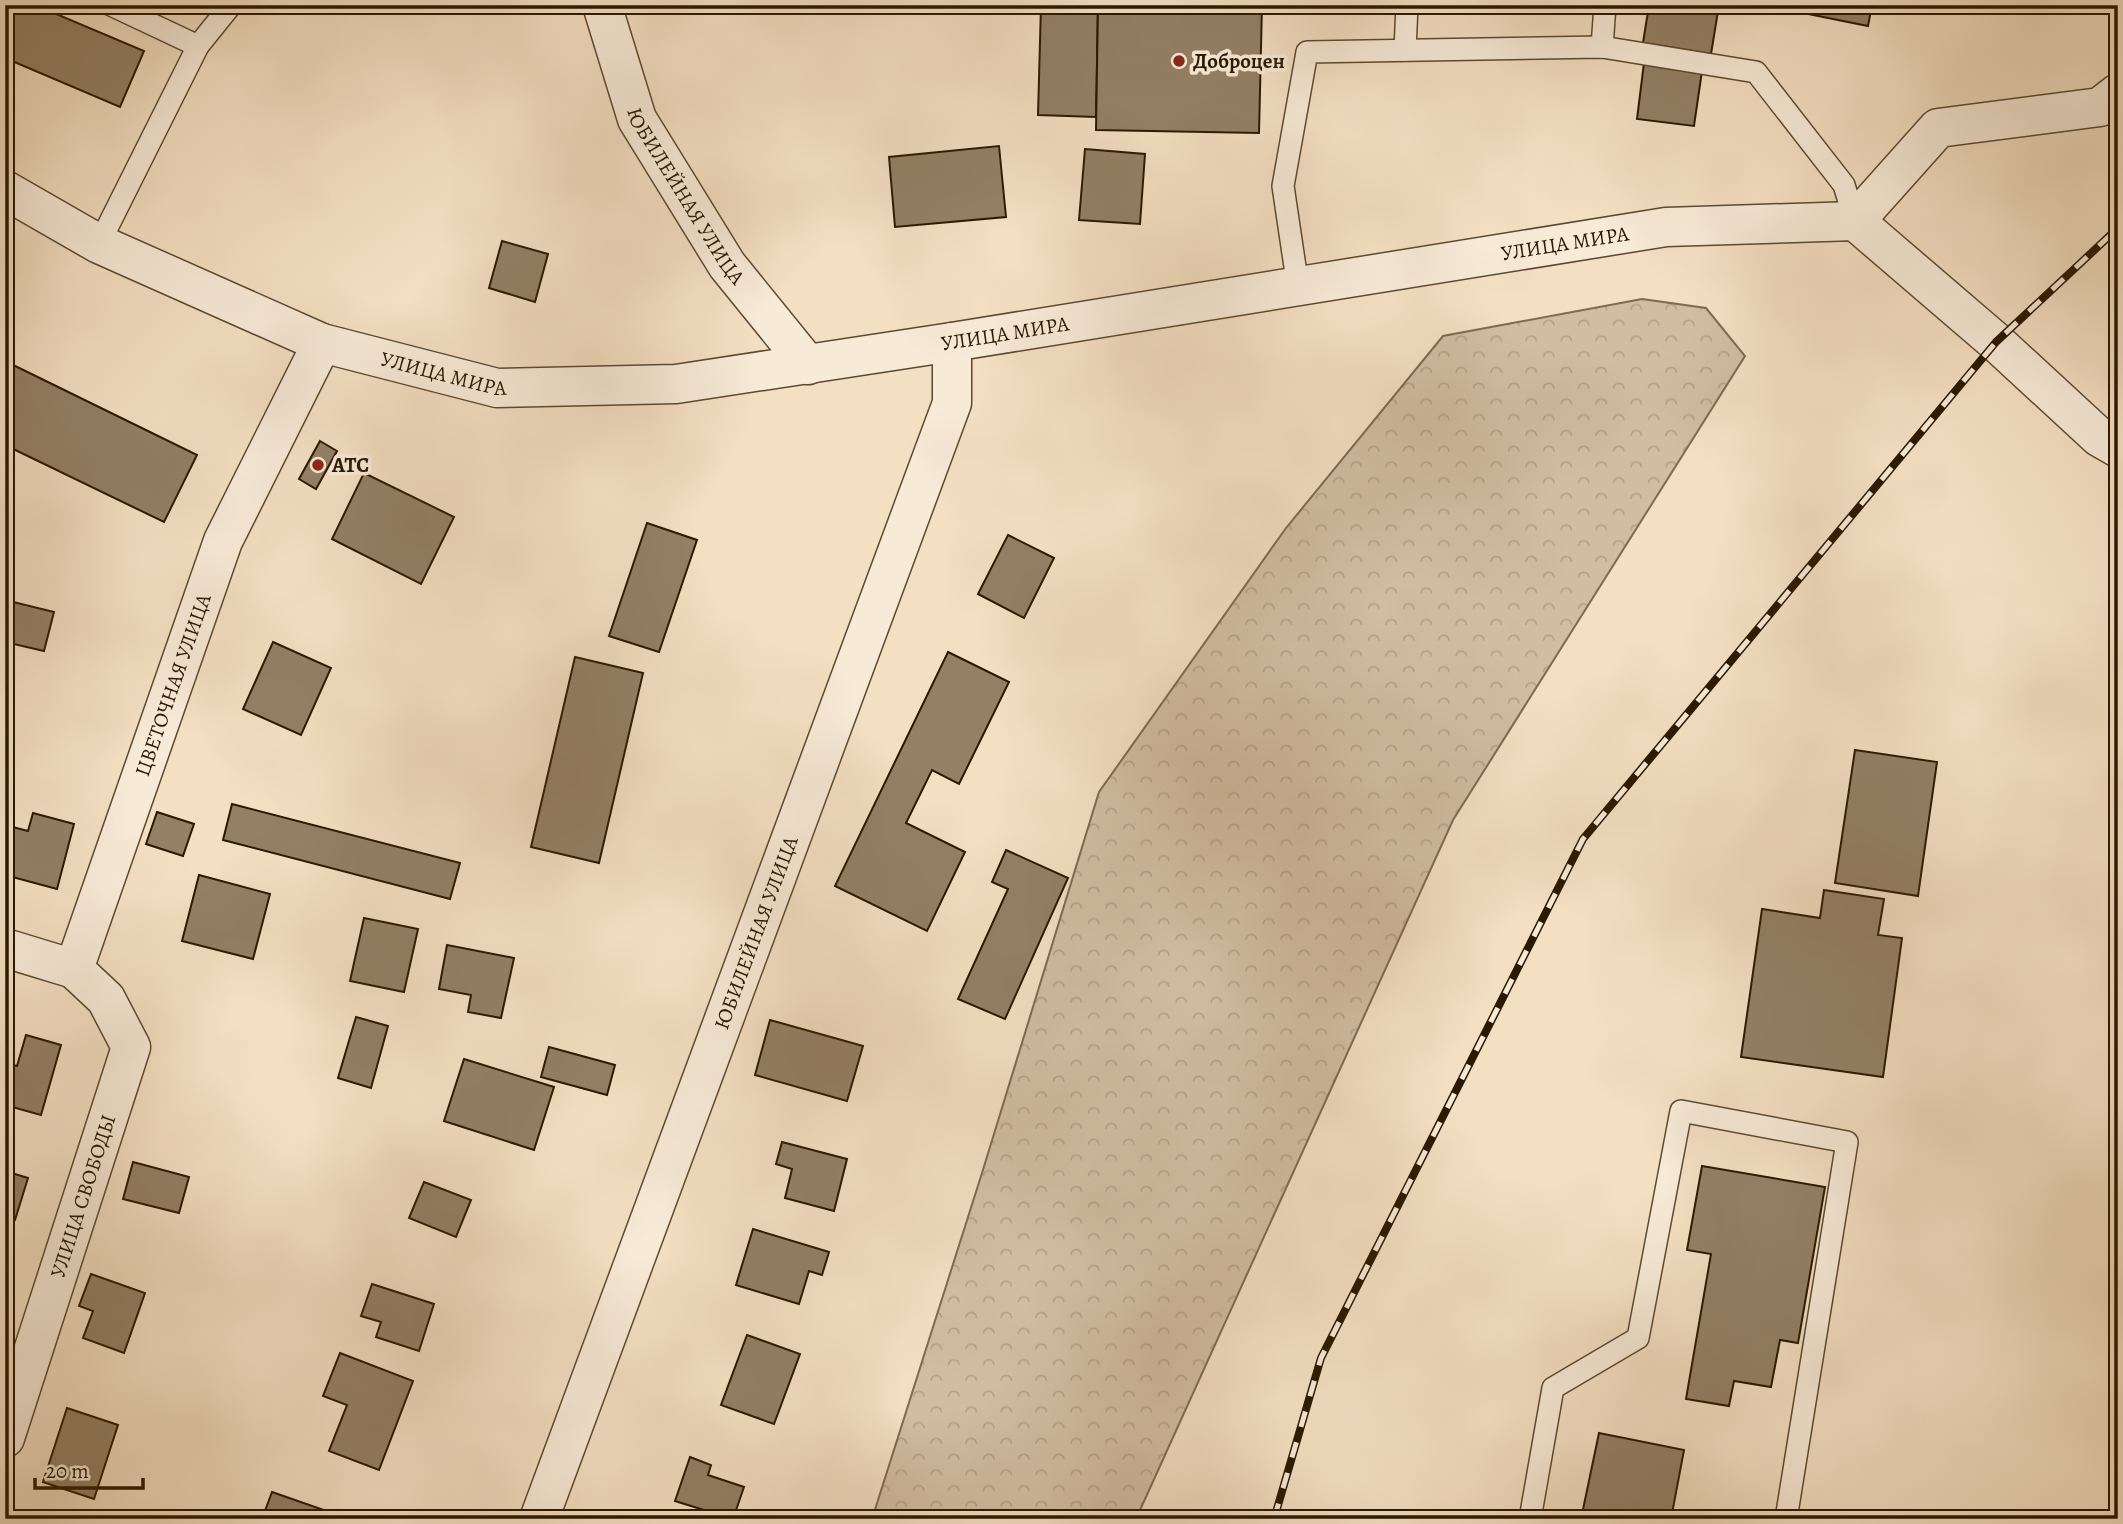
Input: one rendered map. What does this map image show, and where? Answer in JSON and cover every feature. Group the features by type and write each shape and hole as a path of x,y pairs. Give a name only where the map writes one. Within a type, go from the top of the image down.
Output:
{"street":[{"name":"ЮБИЛЕЙНАЯ УЛИЦА","path":"601,5 638,119 727,265 808,365"},
{"path":"2118,93 2100,107 1938,128 1855,221 1996,342 2099,437 2118,448"},
{"name":"УЛИЦА МИРА","path":"5,190 99,244 323,343 497,388 676,384 1666,227 1855,221"},
{"name":"ЮБИЛЕЙНАЯ УЛИЦА","path":"539,1519 952,402 952,342"},
{"name":"ЦВЕТОЧНАЯ УЛИЦА","path":"74,969 223,541 323,343"},
{"path":"5,948 74,969"},
{"name":"УЛИЦА СВОБОДЫ","path":"5,1438 131,1047 106,999 74,969"}],"lane":[{"path":"111,5 198,46"},
{"path":"99,244 198,46 232,5"},
{"path":"1405,50 1407,5"},
{"path":"1602,47 1605,5"},
{"path":"1298,287 1283,186 1307,52 1602,47 1756,72 1844,185 1855,221"},
{"path":"1530,1519 1553,1388 1637,1338 1681,1111 1847,1142 1786,1519"}],"green space":[{"path":"1642,299 1706,308 1745,356 1453,820 1136,1519 872,1519 1099,792 1286,528 1443,336"}],"building":[{"path":"5,5 35,5 144,51 120,107 5,58"},
{"path":"1041,5 1098,5 1096,117 1038,115"},
{"name":"Доброцен","path":"1098,5 1262,5 1259,133 1096,130"},
{"path":"1649,5 1719,5 1711,54 1643,43"},
{"path":"1804,5 1872,5 1868,26 1803,13"},
{"path":"1644,63 1702,71 1694,126 1637,119"},
{"path":"999,146 1006,217 895,227 889,157"},
{"path":"1085,149 1145,154 1140,224 1079,220"},
{"path":"502,241 548,254 535,302 489,288"},
{"path":"5,361 197,455 164,522 5,445"},
{"name":"АТС","path":"320,441 337,451 316,489 299,479"},
{"path":"364,473 454,517 421,584 332,539"},
{"path":"647,523 697,540 659,652 609,636"},
{"path":"1008,535 1054,558 1024,618 978,594"},
{"path":"5,600 54,612 44,651 5,642"},
{"path":"273,642 331,668 301,735 243,709"},
{"path":"948,652 1009,682 959,784 932,770 906,823 965,852 927,931 835,886"},
{"path":"575,657 643,673 599,863 531,847"},
{"path":"1855,750 1937,762 1918,896 1835,883"},
{"path":"232,804 460,863 450,899 223,840"},
{"path":"157,812 194,824 183,856 146,844"},
{"path":"33,813 74,824 57,889 5,875 5,825 28,831"},
{"path":"1006,850 1068,878 1005,1019 958,999 1008,889 992,882"},
{"path":"199,875 270,894 253,959 182,941"},
{"path":"1824,890 1884,899 1878,935 1902,938 1883,1077 1741,1057 1762,909 1820,918"},
{"path":"364,918 418,929 404,992 350,981"},
{"path":"447,945 514,958 501,1018 468,1012 471,995 439,989"},
{"path":"356,1017 388,1026 371,1088 338,1078"},
{"path":"770,1020 863,1046 847,1101 755,1075"},
{"path":"26,1035 61,1045 41,1115 5,1105 5,1063 17,1066"},
{"path":"549,1047 615,1065 607,1095 541,1077"},
{"path":"464,1059 554,1087 534,1150 444,1121"},
{"path":"782,1142 847,1159 834,1211 785,1198 792,1169 776,1164"},
{"path":"133,1162 189,1177 179,1213 123,1199"},
{"path":"1702,1166 1825,1187 1798,1343 1780,1340 1771,1387 1734,1381 1729,1406 1686,1399 1711,1254 1687,1250"},
{"path":"5,1171 28,1178 15,1220 5,1217"},
{"path":"424,1182 471,1200 456,1237 409,1218"},
{"path":"753,1229 829,1252 822,1275 809,1271 799,1304 736,1285"},
{"path":"91,1274 145,1293 124,1353 83,1338 93,1311 79,1306"},
{"path":"372,1284 434,1304 419,1351 376,1337 381,1322 361,1316"},
{"path":"747,1335 800,1354 774,1424 721,1405"},
{"path":"340,1353 413,1381 379,1470 329,1451 347,1405 323,1396"},
{"path":"67,1408 118,1425 94,1499 43,1482"},
{"path":"1599,1433 1684,1450 1671,1519 1581,1519"},
{"path":"690,1457 711,1465 708,1475 744,1487 733,1519 675,1501"},
{"path":"272,1492 344,1517 262,1519"}],"railway":[{"path":"1274,1519 1321,1358 1583,839 1996,342 2118,228"}],"place":[{"name":"Доброцен","path":"1179,61"},
{"name":"АТС","path":"318,465"}]}
